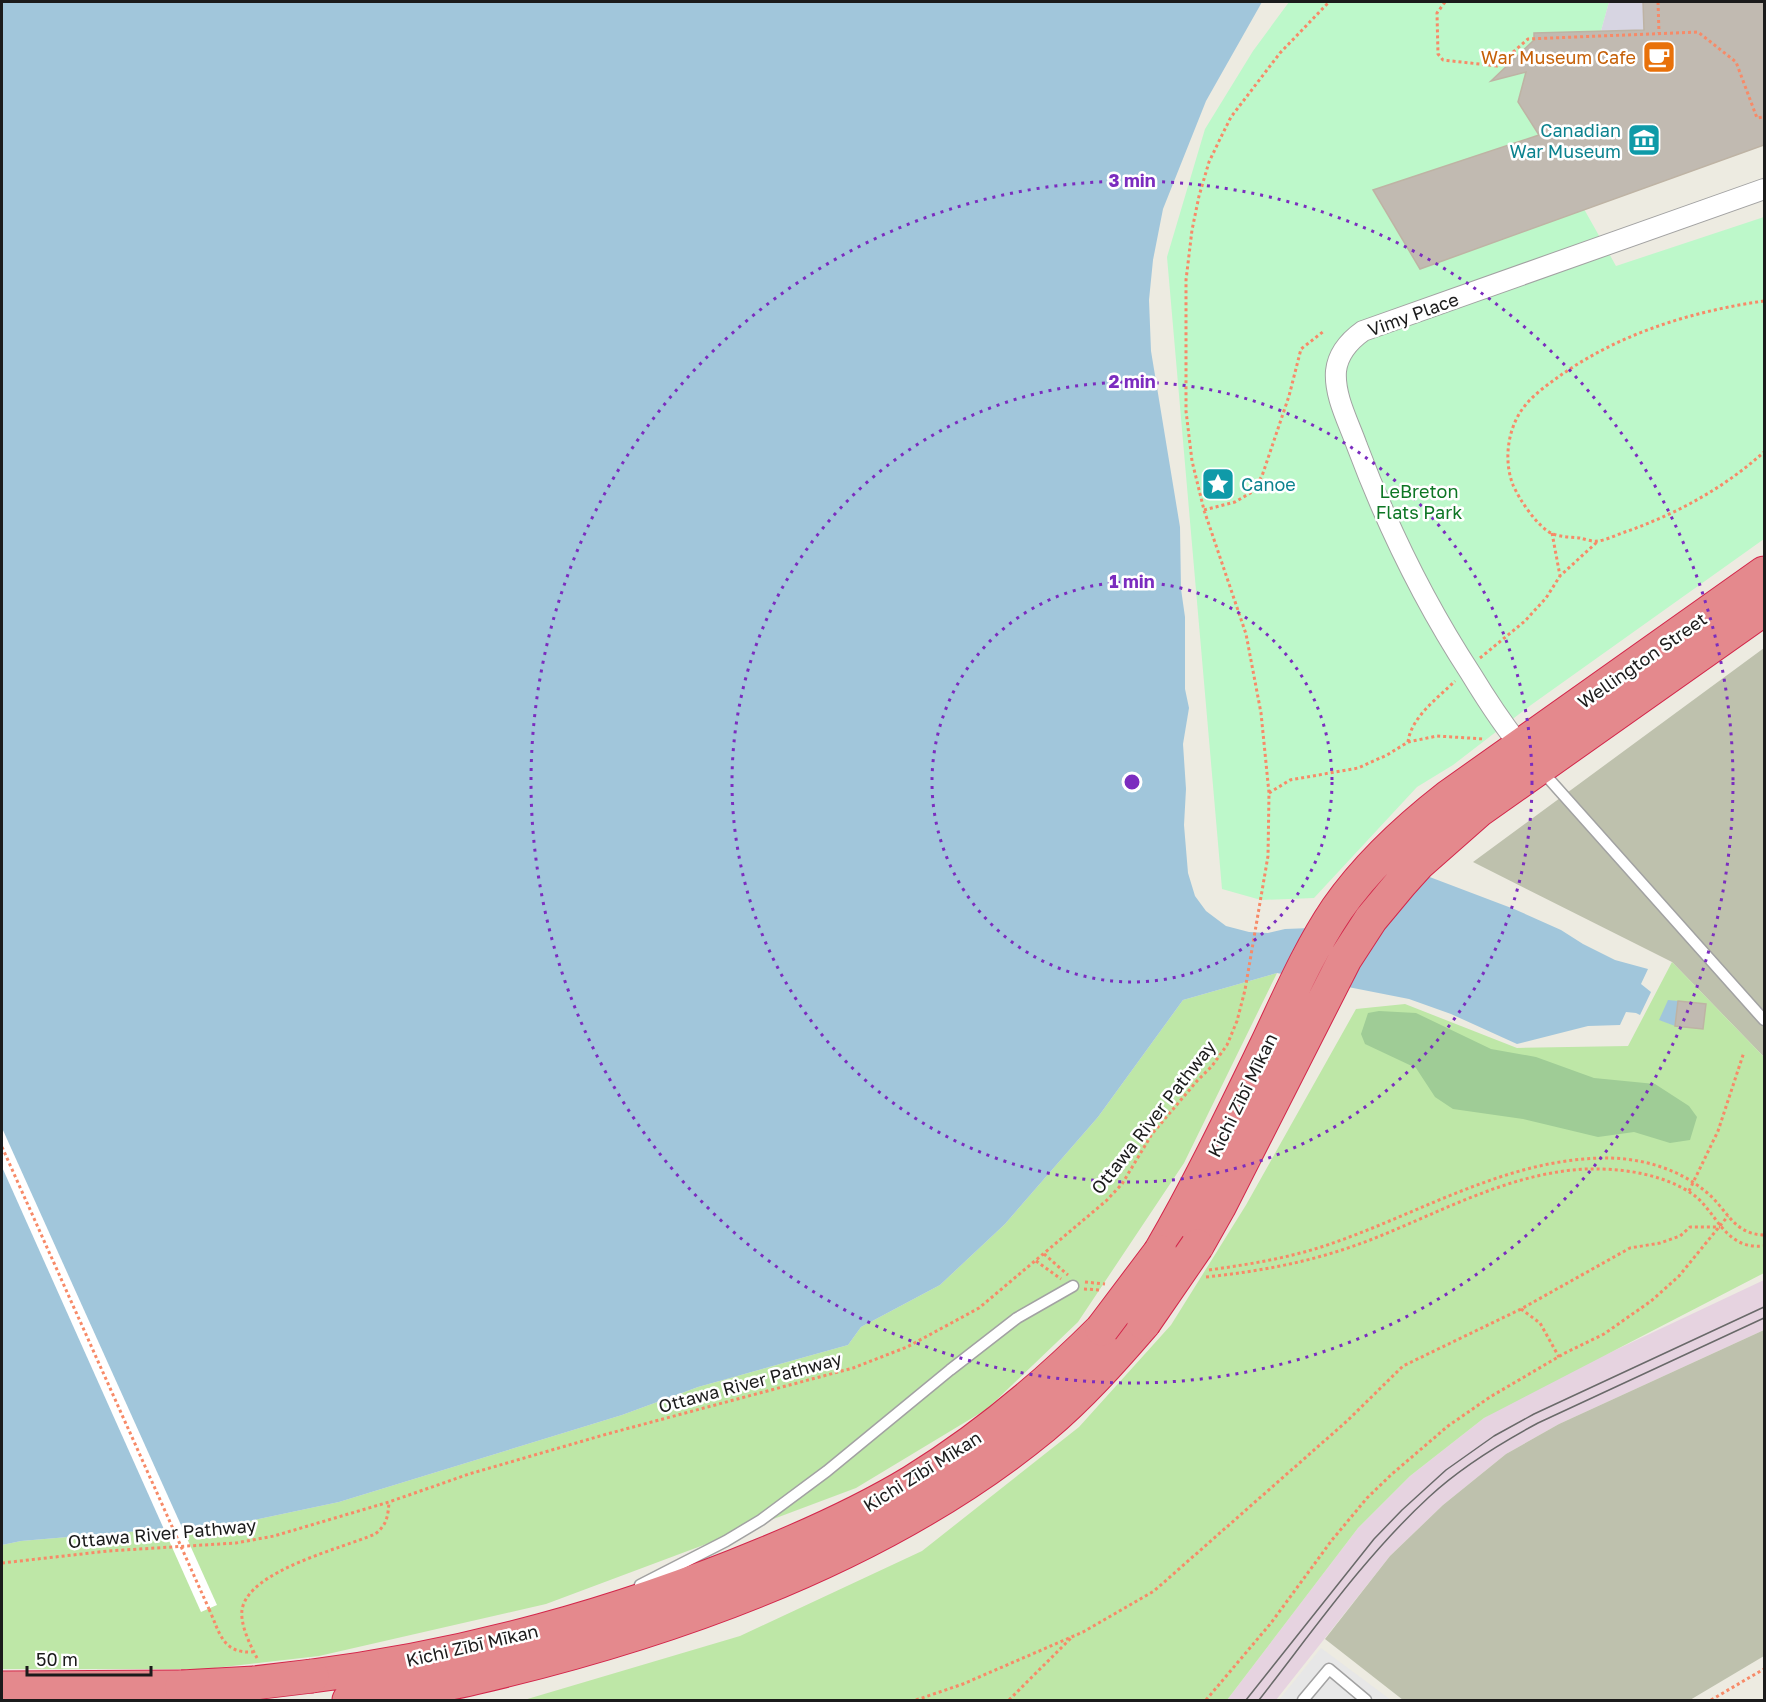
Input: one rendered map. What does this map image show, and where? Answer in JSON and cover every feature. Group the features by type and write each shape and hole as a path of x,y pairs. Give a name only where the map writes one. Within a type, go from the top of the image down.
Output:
{"highway":[{"name":"Wellington Street","path":"1530,757 1764,573"},
{"name":"Wellington Street","path":"1530,757 1764,609"},
{"name":"Kichi Zībī Mīkan","path":"2,1688 182,1687 254,1683 428,1657 552,1627 641,1601 695,1582 793,1542 913,1482 1009,1414 1062,1369 1102,1329 1160,1252 1215,1152 1292,991 1323,932 1338,908 1383,854 1433,809 1530,757"},
{"name":"Kichi Zībī Mīkan","path":"349,1701 473,1678 609,1642 694,1615 815,1565 930,1506 993,1466 1078,1395 1199,1265 1219,1207 1345,959 1371,919 1419,863 1478,811 1530,757"}],"street":[{"name":"Vimy Place","path":"1530,757 1503,725 1444,633 1396,542 1375,493 1338,391 1336,369 1345,347 1363,331 1764,189"}],"lane":[{"path":"1530,757 1764,1020"},
{"path":"635,1587 726,1542 760,1520 827,1471 1017,1318 1075,1282"},
{"path":"552,1627 614,1597"},
{"path":"1303,1701 1329,1670 1366,1701"}],"path":[{"name":"Ottawa River Pathway","path":"2,1563 108,1551 236,1543 274,1536 389,1502 469,1474 607,1434 853,1368 885,1357 979,1308 1106,1201 1122,1184 1152,1134 1212,1066 1227,1045 1237,1021 1245,990 1268,856 1269,793 1261,713 1246,634 1204,510 1192,461 1186,411 1186,280 1192,230 1209,162 1231,117 1280,53 1329,2"},
{"path":"1445,2 1437,13 1438,54 1443,60 1497,66 1528,39 1698,32 1736,62 1757,118 1764,117"},
{"path":"1658,2 1659,33"},
{"path":"1560,576 1552,534 1523,504 1514,488 1509,471 1509,443 1513,426 1521,411 1534,396 1573,366 1611,345 1680,320 1764,301"},
{"path":"1204,510 1235,502 1252,492 1262,476 1289,396 1301,349 1324,331"},
{"path":"1408,742 1409,733 1422,715 1467,668 1525,621 1546,598 1560,576 1597,542 1689,506 1708,495 1764,452"},
{"path":"1552,534 1597,542"},
{"path":"1269,793 1290,780 1358,768 1387,755 1408,742 1437,736 1484,739"},
{"path":"1689,1191 1718,1131 1744,1052"},
{"path":"2,1147 227,1646 239,1652 254,1652 242,1616 245,1599 257,1587 281,1571 310,1557 375,1534 386,1522 389,1502"},
{"path":"1199,1265 1286,1258 1331,1244 1506,1175 1561,1162 1606,1158 1657,1166 1694,1182 1719,1204 1735,1224 1750,1234 1764,1235"},
{"path":"1199,1265 1255,1272 1330,1254 1502,1186 1559,1172 1585,1169 1626,1171 1673,1183 1697,1197 1720,1227 1741,1242 1750,1246 1764,1246"},
{"path":"1206,1701 1271,1623 1332,1540 1367,1498 1392,1474 1448,1426 1490,1397 1604,1334 1651,1301 1679,1276 1728,1216"},
{"path":"916,1701 963,1684 1074,1636 1154,1591 1347,1420 1402,1366 1521,1309 1630,1248 1660,1243 1680,1236 1690,1227 1720,1227"},
{"path":"1044,1254 1075,1282 1097,1284 1115,1282"},
{"path":"1036,1261 1089,1290 1106,1290"},
{"path":"1521,1309 1540,1323 1559,1357"},
{"path":"1009,1701 1074,1636"},
{"path":"1711,1701 1764,1669"}],"shaded area":[{"path":"1609,2 1643,2 1644,30 1601,31"},
{"path":"1764,648 1764,1057 1672,962 1473,862"},
{"path":"1764,1280 1764,1330 1559,1424 1506,1454 1443,1505 1390,1556 1276,1700 1227,1700 1358,1528 1410,1476 1484,1418 1539,1386"},
{"path":"1764,1330 1764,1656 1690,1700 1403,1700 1325,1639 1390,1556 1443,1505 1506,1454 1559,1424"},
{"path":"1321,1648 1391,1700 1279,1700"}],"green space":[{"name":"LeBreton Flats Park","path":"1289,2 1609,2 1601,31 1534,33 1534,40 1492,80 1526,72 1518,102 1539,135 1373,191 1420,269 1584,209 1616,266 1764,217 1764,539 1531,705 1453,765 1417,787 1314,898 1261,900 1222,889 1167,257 1205,129 1253,51"},
{"path":"1672,962 1764,1057 1764,1273 1484,1418 1410,1476 1358,1528 1227,1700 524,1700 740,1636 922,1551 1079,1427 1171,1325 1246,1205 1356,1009 1405,1004 1517,1048 1628,1046"},
{"path":"1277,973 1184,1163 1078,1322 987,1409 856,1488 546,1604 319,1656 206,1669 2,1669 2,1545 21,1541 245,1522 339,1502 622,1415 698,1387 848,1345 861,1327 940,1285 1005,1224 1098,1117 1183,1000"},
{"path":"1379,1011 1416,1013 1491,1049 1536,1057 1594,1078 1655,1084 1689,1106 1697,1117 1690,1140 1670,1143 1634,1132 1598,1137 1523,1119 1453,1109 1435,1097 1416,1068 1365,1044 1361,1034 1368,1013"}],"water":[{"path":"2,2 1262,2 1206,101 1163,209 1153,260 1149,300 1151,351 1180,527 1181,589 1185,617 1185,689 1189,708 1183,744 1186,789 1184,825 1188,873 1195,896 1206,911 1226,926 1249,932 1268,933 1285,929 1311,928 1368,874 1427,876 1514,909 1561,930 1615,960 1648,969 1641,984 1651,992 1640,1015 1626,1012 1620,1025 1588,1026 1517,1044 1451,1014 1409,999 1277,973 1183,1000 1098,1117 1005,1224 940,1285 861,1327 848,1345 698,1387 622,1415 339,1502 245,1522 21,1541 2,1545"},
{"path":"1668,1000 1678,1001 1675,1026 1659,1020"}],"pier":[{"path":"2,1128 217,1605 201,1612 2,1167"}],"building":[{"name":"Canadian War Museum","path":"1643,2 1764,2 1764,145 1420,269 1373,190 1539,135 1518,102 1526,72 1491,81 1534,40 1534,33 1644,30"},
{"path":"1678,1001 1706,1004 1703,1029 1675,1026"}],"tram line":[{"path":"1246,1700 1374,1539 1446,1470 1494,1436 1534,1414 1764,1307"},
{"path":"1259,1700 1340,1595 1383,1544 1429,1497 1467,1466 1538,1423 1764,1318"}],"place":[{"name":"War Museum Cafe","path":"1659,57"},
{"name":"Canadian War Museum","path":"1644,140"},
{"name":"Canoe","path":"1218,484"}]}
